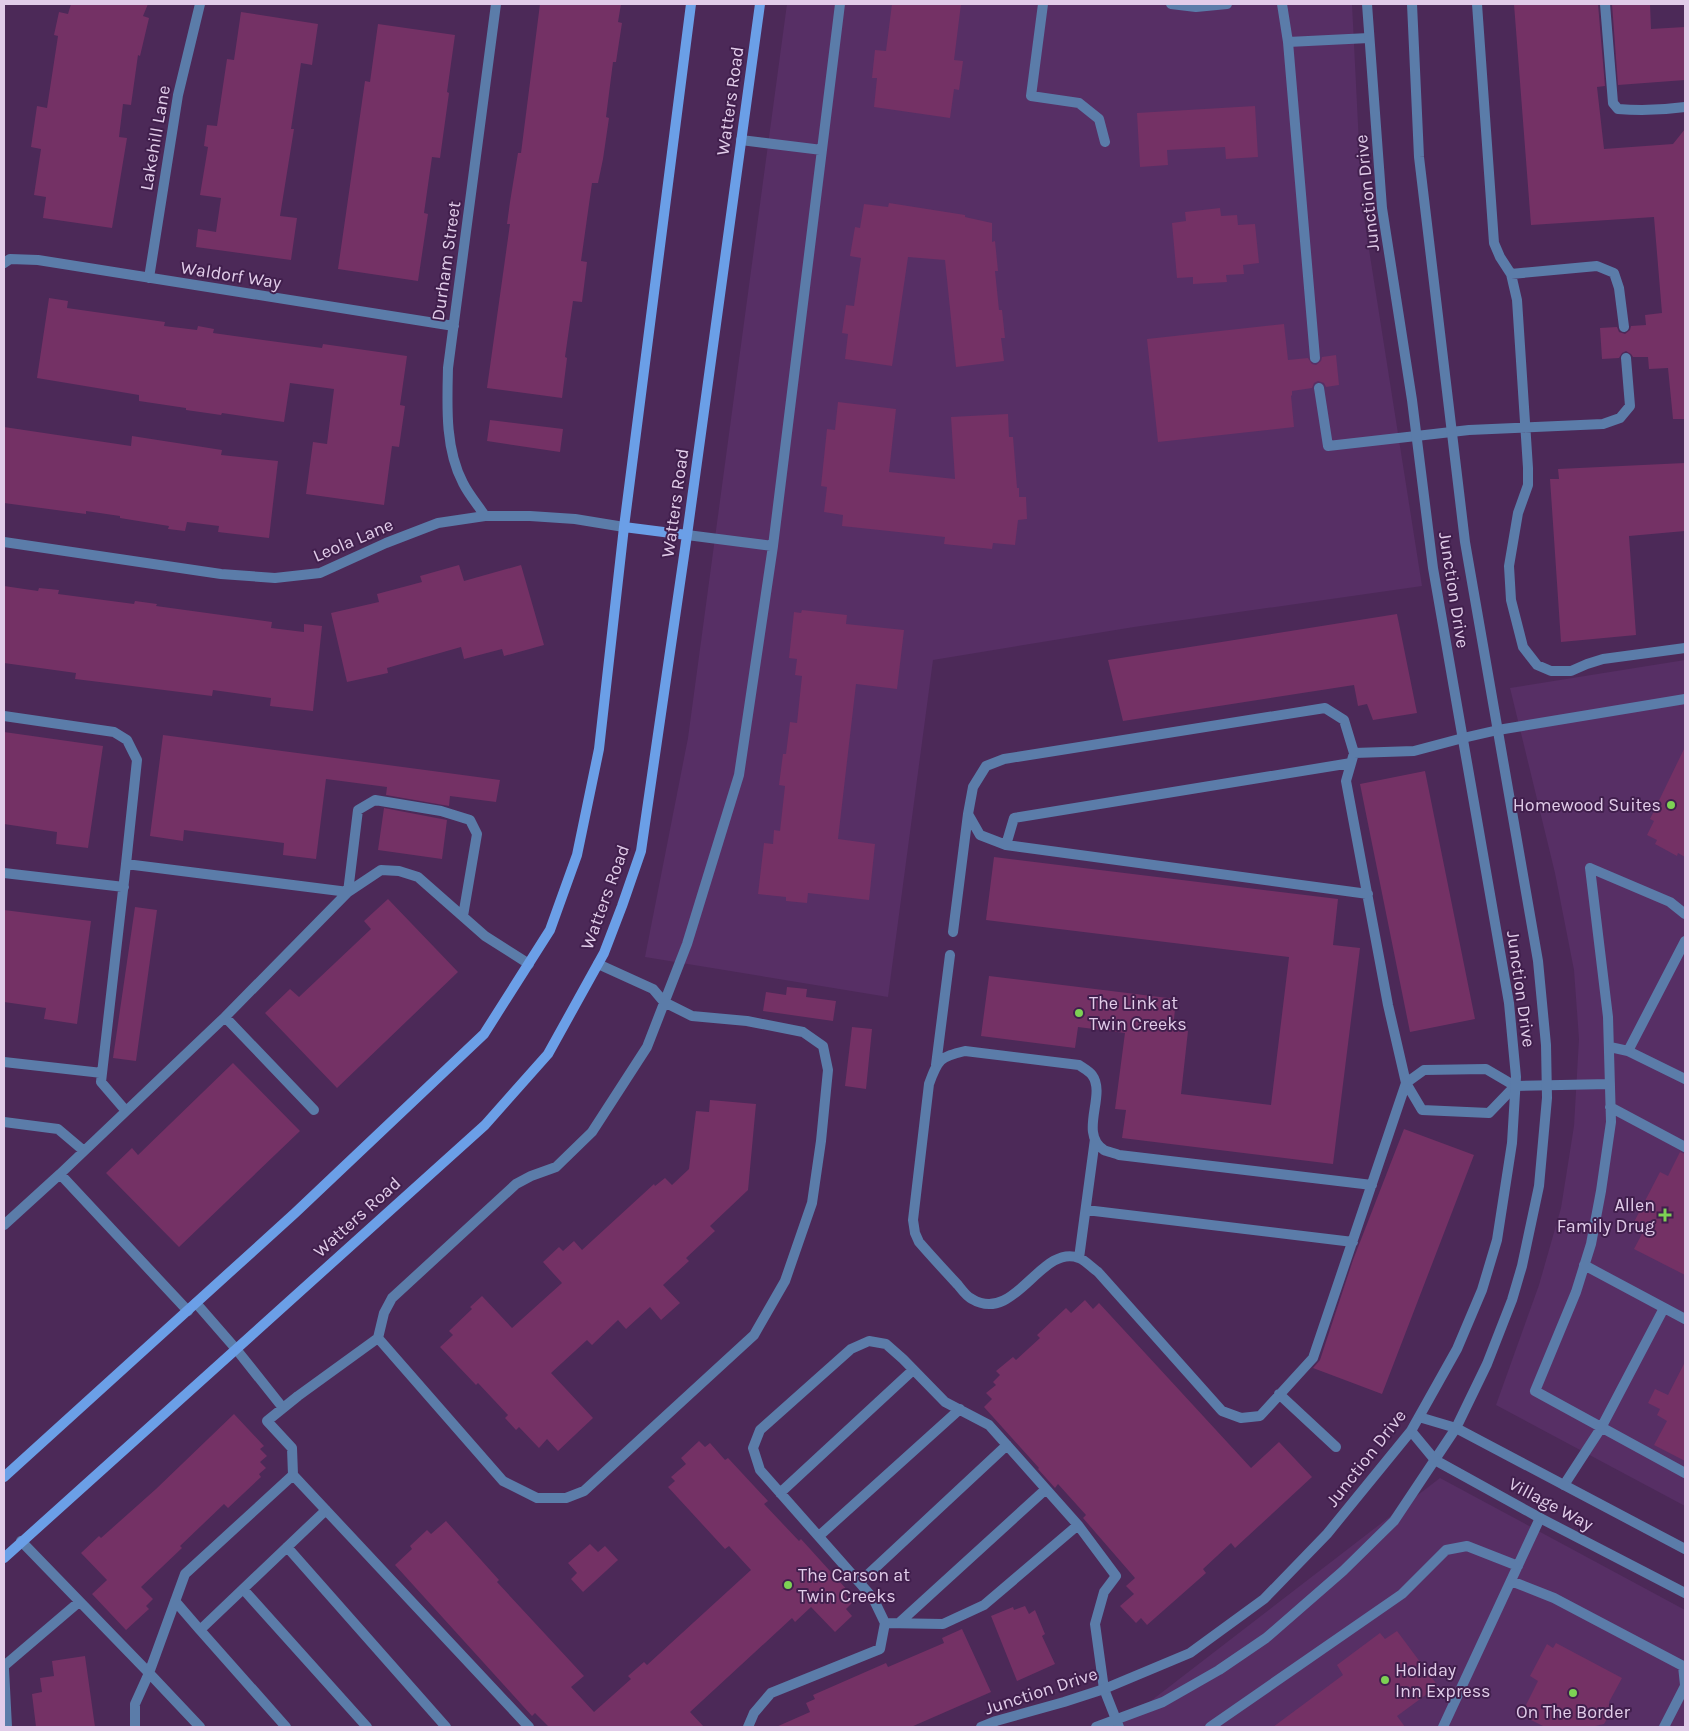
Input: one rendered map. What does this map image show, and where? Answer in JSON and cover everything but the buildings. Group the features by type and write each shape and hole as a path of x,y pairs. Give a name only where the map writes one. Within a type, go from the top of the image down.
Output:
{"main road":[{"path":"4,1477 295,1213 484,1034 550,930 577,855 598,749 624,527 691,4"},
{"name":"Watters Road","path":"4,1558 485,1125 548,1054 598,964 622,906 640,851 688,535 760,4"},
{"path":"624,527 688,535"}],"street":[{"name":"Lakehill Lane","path":"149,278 178,95 200,4"},
{"name":"Durham Street","path":"485,516 463,483 452,450 447,408 448,368 496,4"},
{"path":"529,1727 293,1475 292,1448 267,1421 378,1338 384,1313 392,1298 516,1184 556,1167 592,1132 647,1047 687,944 738,775 773,546 840,4"},
{"path":"1043,4 1031,96 1079,103 1099,118 1105,142"},
{"path":"1171,4 1196,7 1227,4"},
{"path":"1282,4 1288,42 1315,358"},
{"name":"Junction Drive","path":"981,1727 1104,1689 1190,1653 1264,1599 1327,1534 1412,1431 1457,1349 1482,1290 1494,1248 1512,1143 1515,1086 1509,1003 1433,568 1417,436 1382,208 1367,4"},
{"name":"Junction Drive","path":"1096,1727 1117,1724 1163,1702 1219,1670 1266,1638 1343,1571 1394,1521 1456,1428 1487,1364 1512,1300 1522,1266 1539,1186 1547,1086 1546,1044 1538,961 1465,542 1419,157 1412,4"},
{"path":"1477,4 1494,243 1511,274 1517,300 1528,485 1518,513 1509,566 1511,600 1523,646 1537,665 1552,671 1571,671 1603,659 1685,648"},
{"path":"1605,4 1613,103 1618,109 1629,110 1651,111 1685,107"},
{"path":"1288,42 1369,38"},
{"path":"741,140 822,150"},
{"name":"Waldorf Way","path":"4,263 10,259 38,260 454,326"},
{"path":"1511,274 1597,266 1614,273 1619,288 1624,326"},
{"path":"1319,388 1328,446 1525,426 1603,424 1620,418 1630,406 1626,358"},
{"name":"Leola Lane","path":"4,542 221,574 275,578 320,573 386,543 438,523 485,516 575,519 624,527"},
{"path":"688,535 773,546"},
{"path":"1354,753 1414,751 1498,730 1685,699"},
{"path":"953,932 973,786 986,766 1004,759 1325,708 1344,720 1354,753 1346,781 1388,1005 1406,1083 1422,1110 1489,1113 1515,1086"},
{"path":"4,716 114,732 127,740 137,760 101,1082 126,1111"},
{"path":"1006,845 1014,818 1351,763"},
{"path":"348,892 358,810 375,800 440,811 470,820 477,834 463,916"},
{"path":"968,814 980,836 1006,845 1368,894"},
{"path":"126,864 348,892"},
{"path":"1685,914 1670,902 1590,868 1608,1017 1611,1122 1591,1244 1576,1292 1535,1391 1685,1473"},
{"path":"4,1225 225,1016 348,892 380,870 399,871 418,877 485,936 529,964"},
{"path":"4,872 124,887"},
{"path":"1628,1051 1685,941"},
{"path":"950,955 936,1065 930,1084 913,1220 919,1242 971,1299 985,1304 1001,1303 1015,1294 1047,1264 1062,1257 1079,1258 1098,1272 1222,1411 1241,1418 1260,1416 1312,1358 1406,1083 1424,1070 1486,1069 1515,1086 1610,1084"},
{"path":"378,1338 504,1481 537,1498 566,1498 584,1491 754,1335 785,1282 812,1203 821,1141 828,1070 823,1046 803,1032 747,1020 692,1016 664,1002 653,989 598,964"},
{"path":"225,1016 314,1110"},
{"path":"1610,1047 1628,1051 1685,1079"},
{"path":"936,1065 948,1055 965,1051 1079,1066 1092,1076 1096,1090 1093,1123 1095,1139 1079,1258"},
{"path":"4,1062 102,1073"},
{"path":"1610,1107 1685,1147"},
{"path":"4,1122 58,1129 84,1151"},
{"path":"1095,1139 1104,1150 1119,1155 1372,1185"},
{"path":"60,1174 188,1311"},
{"path":"1086,1210 1353,1242"},
{"path":"1584,1265 1685,1319"},
{"path":"196,1303 236,1348 283,1408"},
{"path":"1564,1485 1601,1428 1664,1308"},
{"path":"748,1727 754,1713 771,1693 880,1649 885,1623 874,1598 760,1470 753,1448 760,1430 851,1349 869,1341 886,1344 945,1402 989,1425 1078,1525 1116,1576 1104,1592 1095,1624 1104,1689 1117,1724"},
{"path":"780,1493 913,1370"},
{"path":"1279,1394 1336,1447"},
{"path":"819,1536 960,1409"},
{"name":"Village Way","path":"1420,1417 1456,1428 1685,1549"},
{"name":"Village Way","path":"1412,1431 1435,1460 1540,1518 1685,1593"},
{"path":"860,1582 1007,1445"},
{"path":"135,1727 135,1704 149,1673 185,1574 293,1475"},
{"path":"899,1623 1046,1489"},
{"path":"200,1630 326,1510"},
{"path":"1443,1727 1540,1518"},
{"path":"885,1623 943,1624 984,1605 1078,1525"},
{"path":"21,1542 200,1727"},
{"path":"1210,1727 1402,1594 1446,1550 1467,1546 1518,1566"},
{"path":"287,1547 446,1727"},
{"path":"1511,1581 1554,1598 1683,1666 1685,1686 1664,1727"},
{"path":"243,1589 367,1727"},
{"path":"175,1601 286,1727"},
{"path":"7,1727 4,1667 79,1602"}],"shaded area":[{"path":"787,4 1352,4 1362,205 1422,586 1134,627 933,660 888,997 645,957 688,738"},
{"path":"1685,660 1685,1506 1496,1405 1539,1285 1561,1208 1574,1126 1579,1039 1574,970 1555,873 1510,688"},
{"path":"1440,1478 1685,1610 1685,1727 1117,1727"}],"place":[{"name":"Homewood Suites","path":"1671,805"},
{"name":"The Link at Twin Creeks","path":"1079,1013"},
{"name":"Allen Family Drug","path":"1665,1215"},
{"name":"The Carson at Twin Creeks","path":"788,1585"},
{"name":"Holiday Inn Express","path":"1385,1680"},
{"name":"On The Border","path":"1573,1693"}]}
